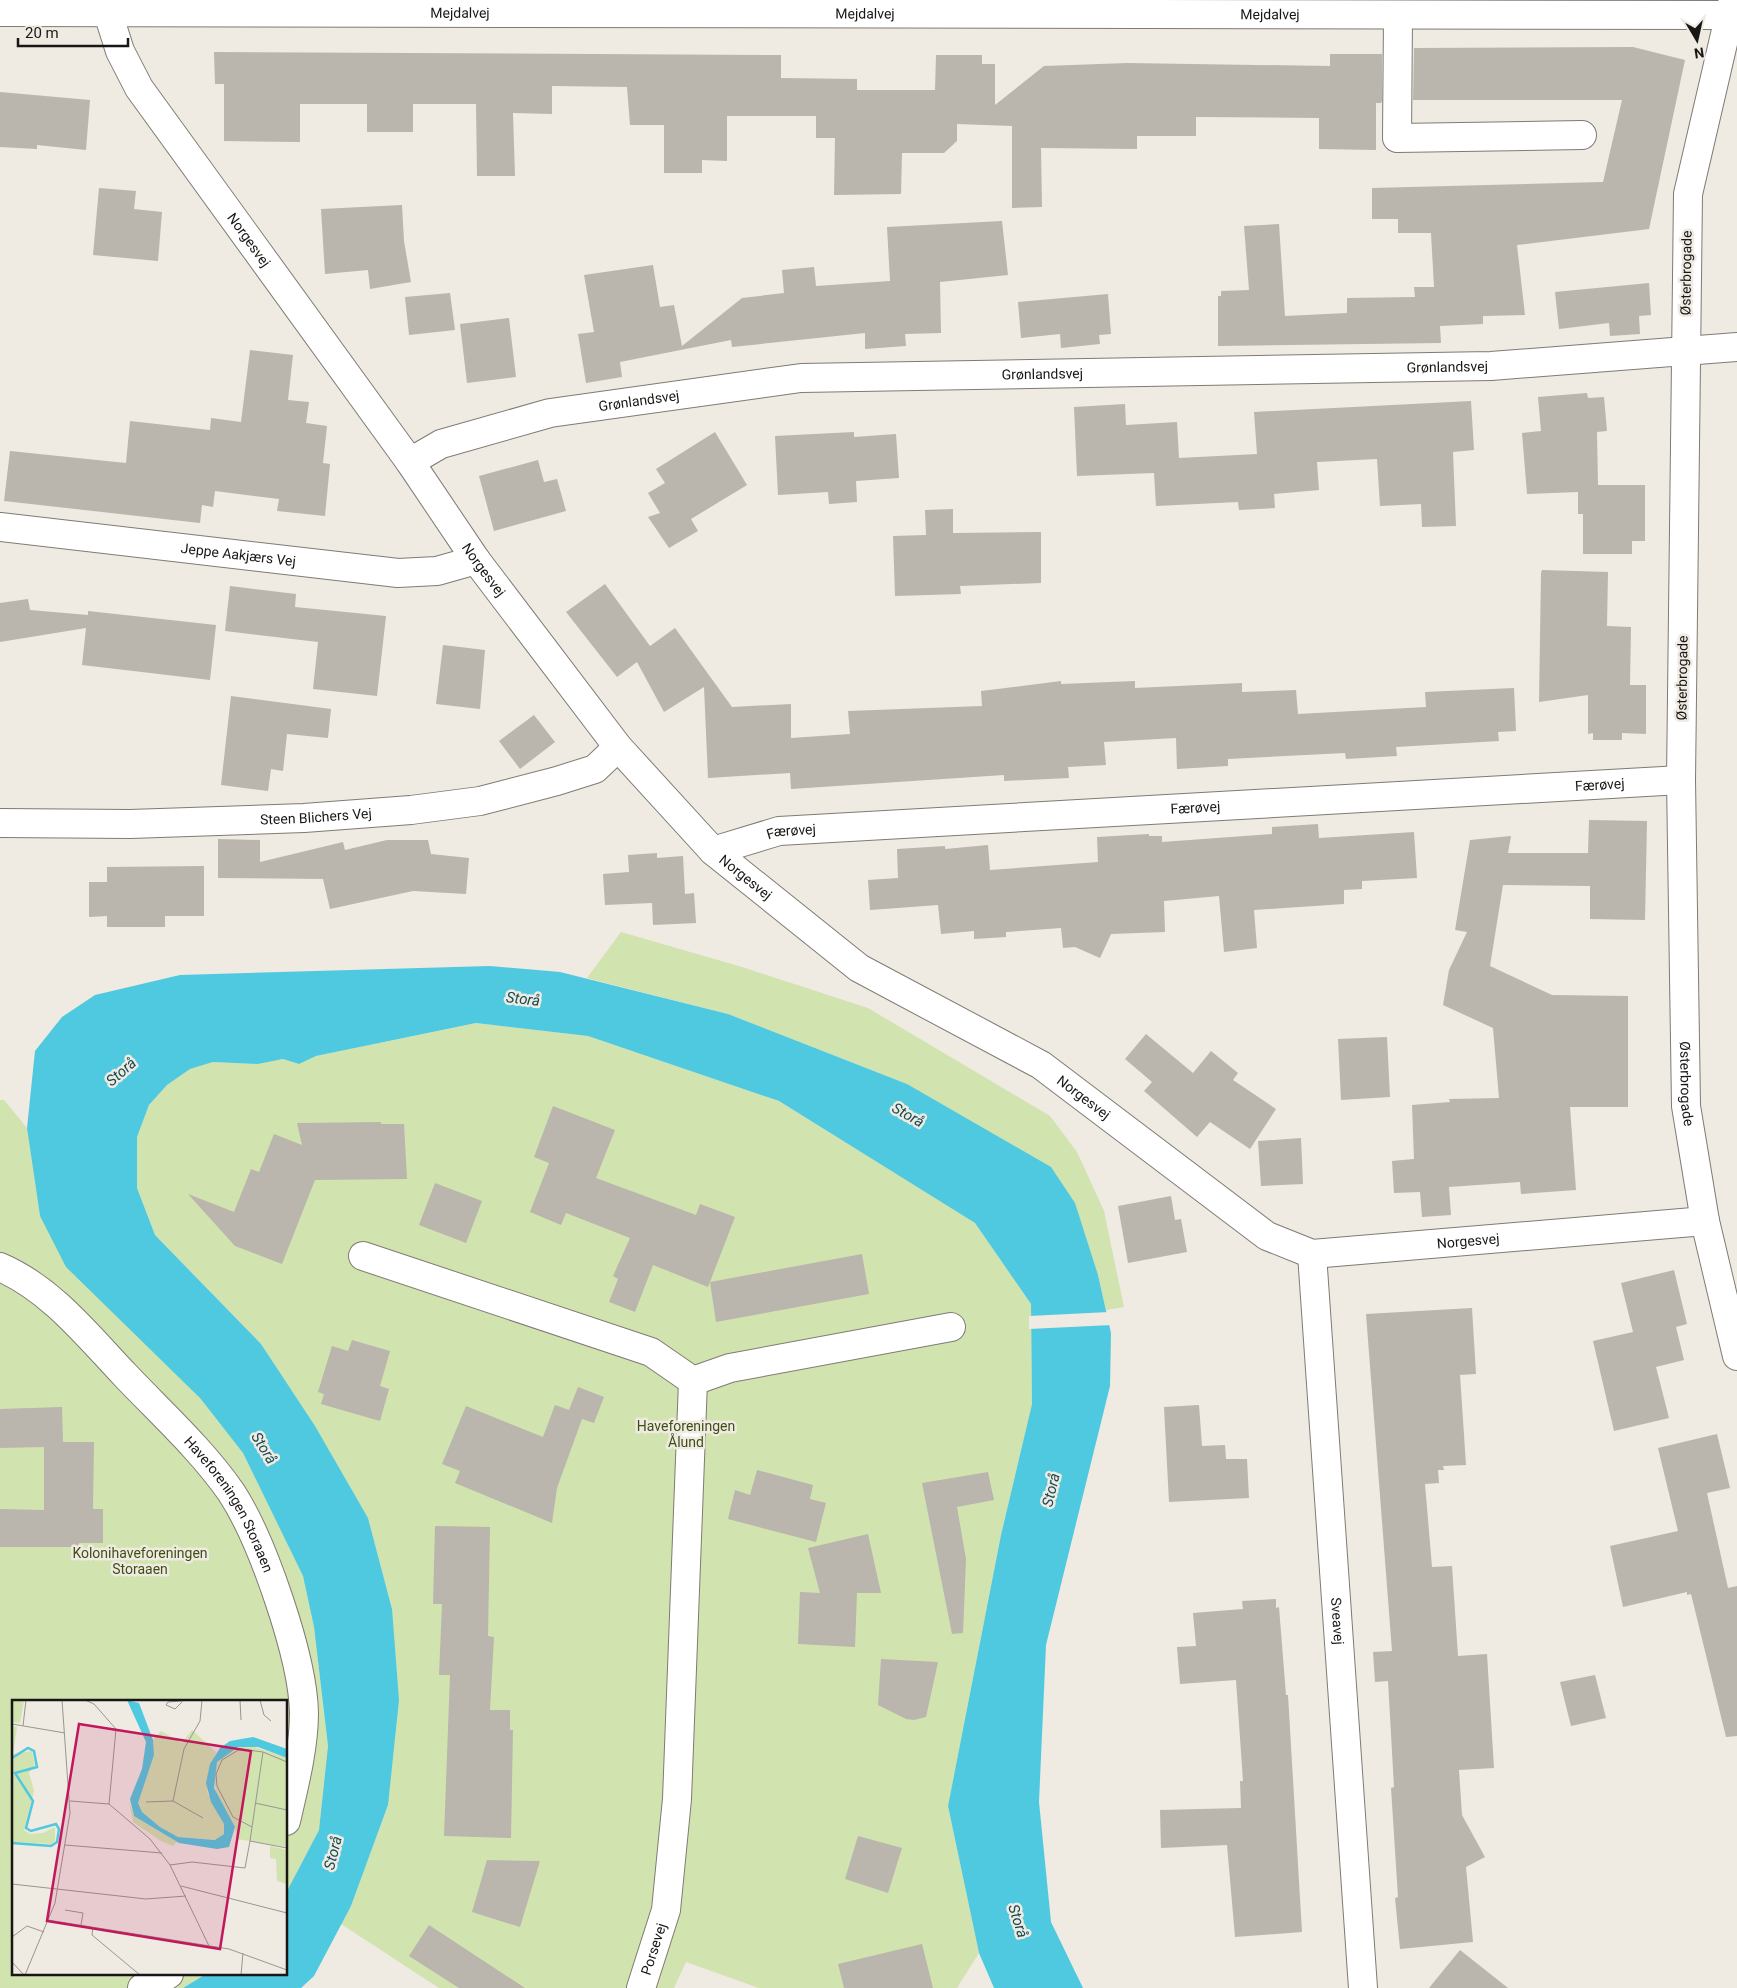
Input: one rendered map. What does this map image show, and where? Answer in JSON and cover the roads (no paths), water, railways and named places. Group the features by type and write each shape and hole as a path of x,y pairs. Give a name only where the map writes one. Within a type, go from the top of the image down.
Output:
{"street":[{"name":"Mejdalvej","path":"0,12 108,14 1282,8 1398,16 1731,8"},
{"name":"Østerbrogade","path":"1731,8 1688,194 1681,780 1686,1106 1705,1221 1737,1356"},
{"name":"Norgesvej","path":"108,14 120,51 139,88 410,462 476,560 618,747 713,851 858,968 1041,1065 1267,1236 1312,1254 1705,1221"},
{"path":"1398,16 1397,138 1582,135"},
{"name":"Grønlandsvej","path":"410,462 441,444 550,413 801,378 1490,366 1737,347"},
{"name":"Jeppe Aakjærs Vej","path":"0,527 398,573 437,571 476,560"},
{"name":"Steen Blichers Vej","path":"0,824 130,824 304,818 429,808 480,801 556,781 595,768 618,747"},
{"name":"Færøvej","path":"713,851 779,831 1681,780"},
{"name":"Sveavej","path":"1312,1254 1363,1988"},
{"path":"363,1256 651,1352 693,1381 730,1368 951,1327"},
{"name":"Haveforeningen Storaaen","path":"0,1267 37,1288 70,1316 211,1465 247,1519 277,1597 300,1683 304,1714 296,1776 288,1812"},
{"name":"Porsevej","path":"641,1988 666,1910 677,1799 693,1381"},
{"path":"142,1988 166,1976"}],"water":[{"name":"Storå","path":"490,966 560,972 728,1014 907,1084 1051,1167 1075,1203 1098,1275 1111,1333 1110,1386 1046,1645 1039,1802 1051,1922 1083,1988 994,1988 979,1953 948,1806 1001,1535 1032,1404 1031,1304 975,1223 779,1101 588,1036 476,1023 316,1056 299,1064 283,1059 258,1064 213,1062 190,1069 167,1085 149,1105 137,1137 137,1188 155,1235 261,1344 315,1426 368,1518 392,1609 399,1700 388,1805 351,1906 314,1976 301,1988 183,1988 203,1976 288,1976 288,1889 319,1830 328,1746 314,1627 303,1576 243,1453 200,1398 66,1267 40,1216 27,1128 35,1051 62,1017 95,995 180,975"}],"park label":[{"name":"Haveforeningen Ålund","path":"686,1434"},
{"name":"Kolonihaveforeningen Storaaen","path":"140,1562"}]}
